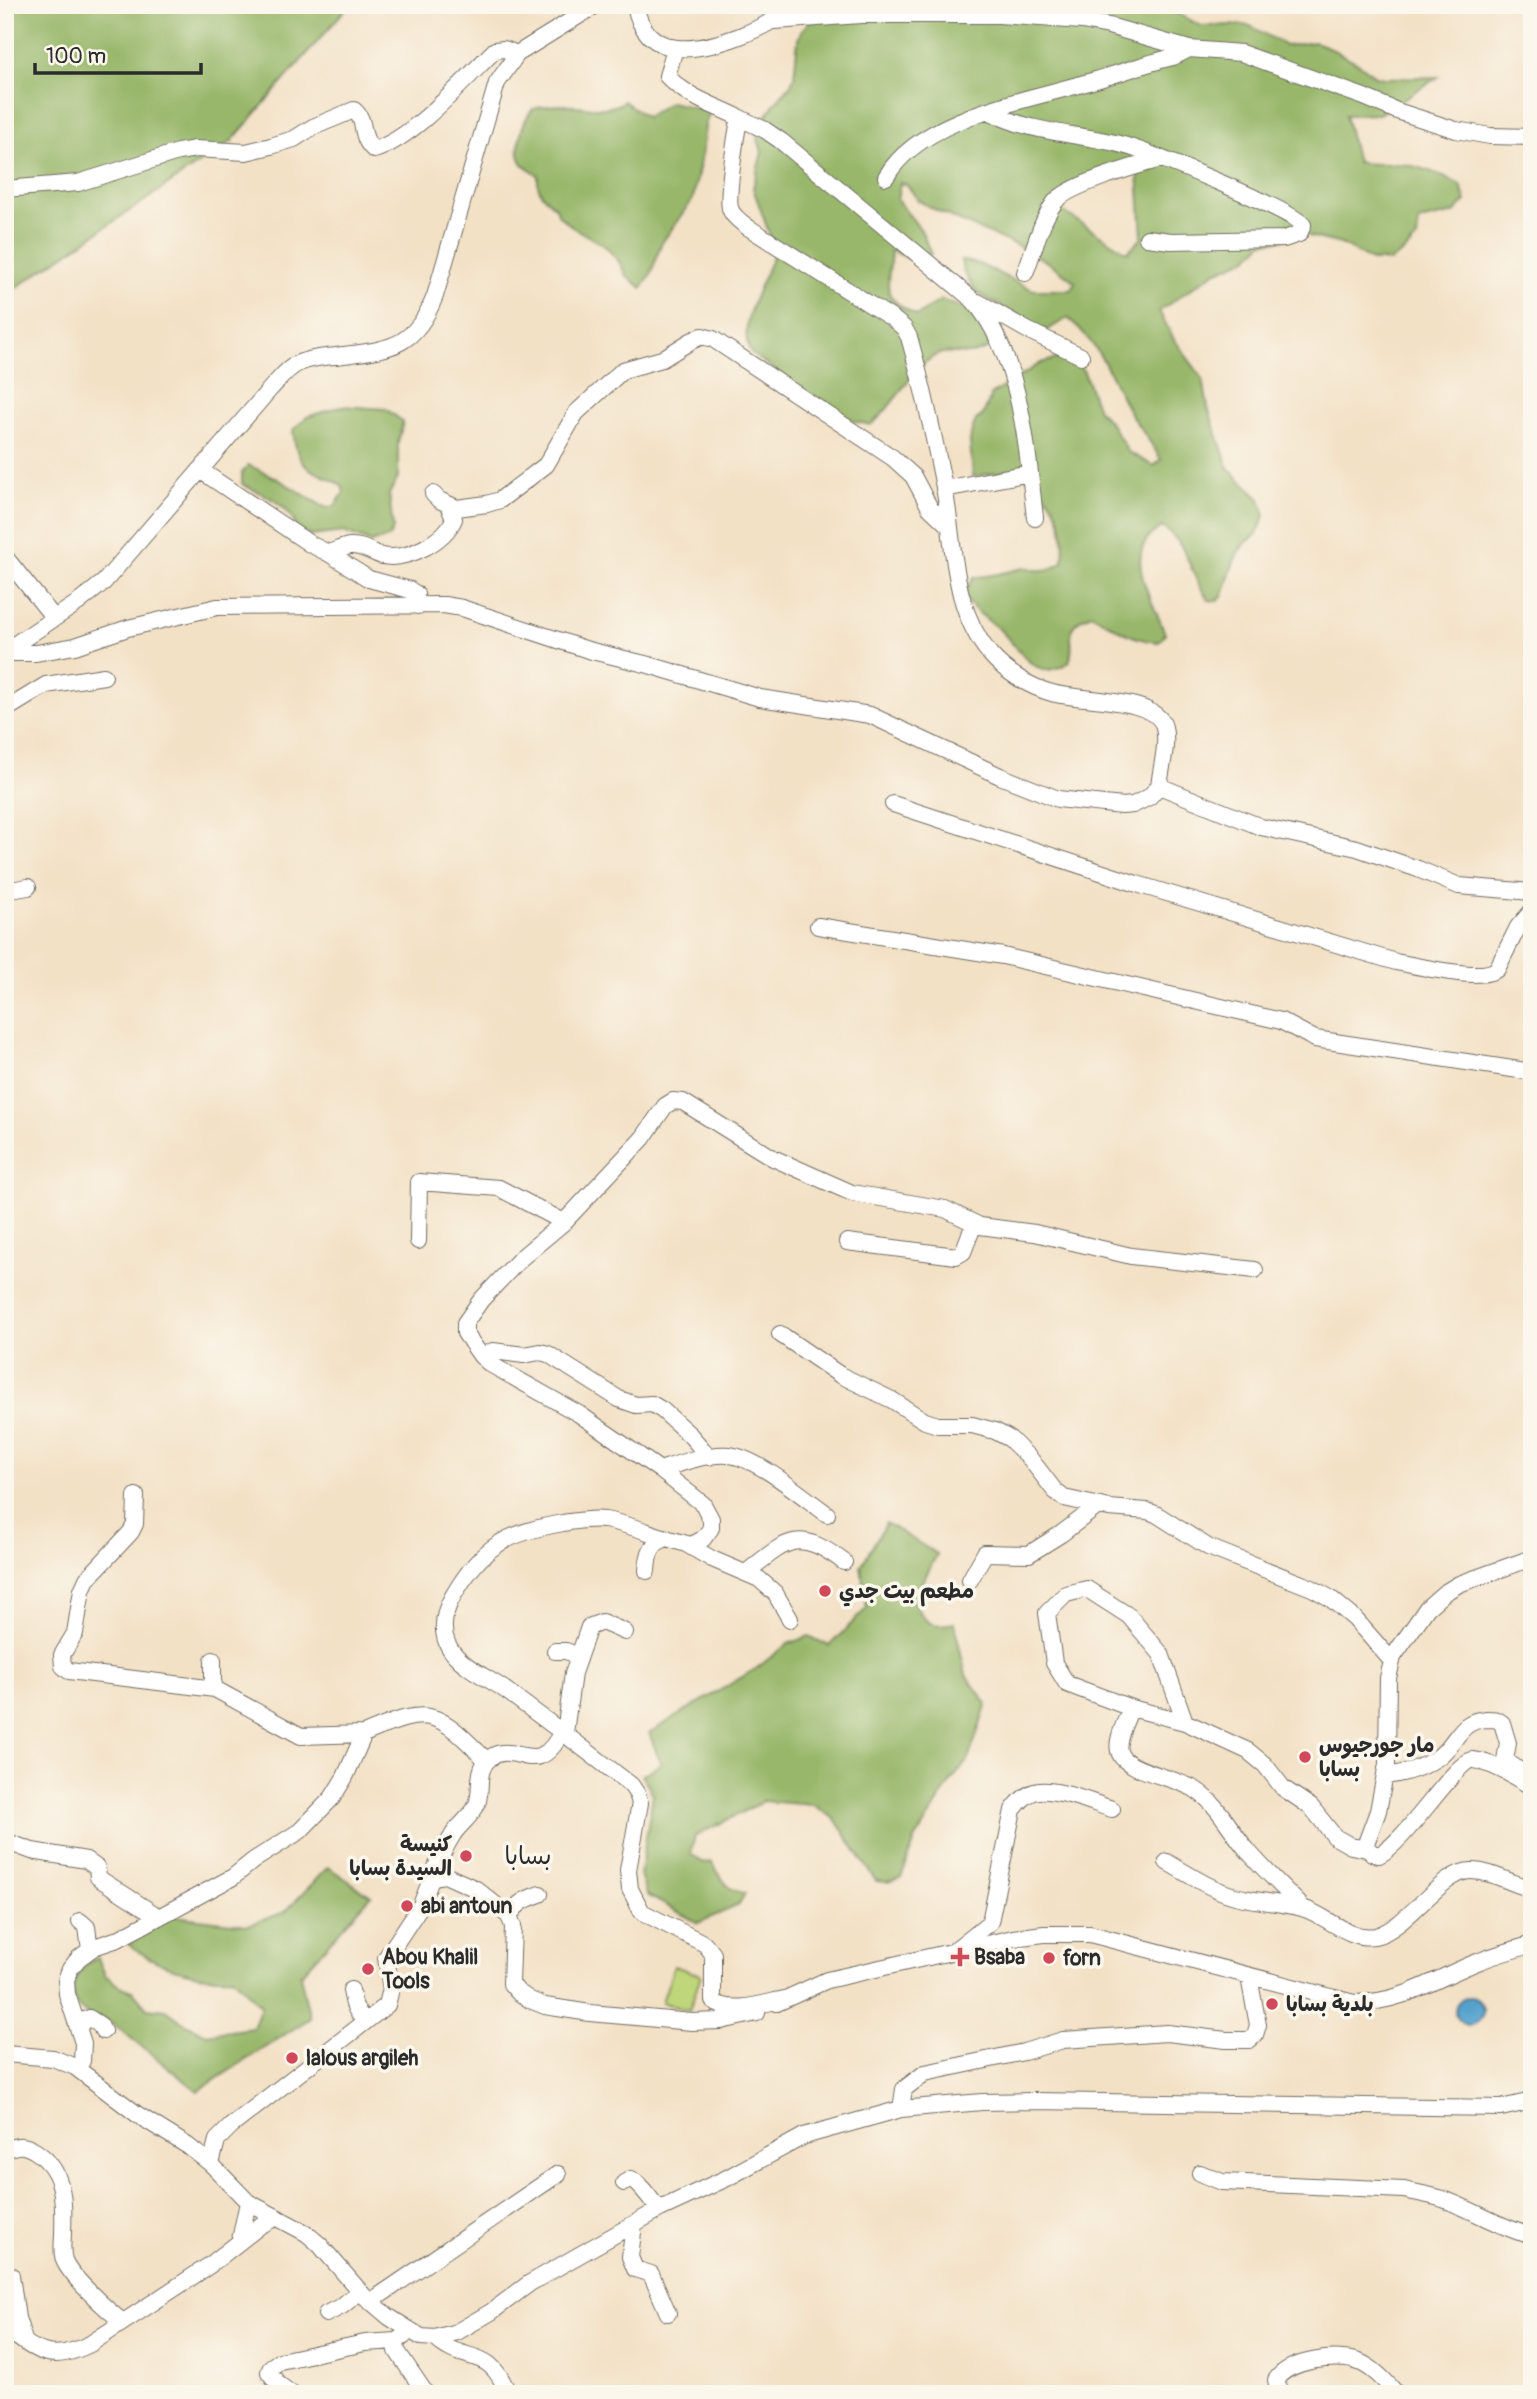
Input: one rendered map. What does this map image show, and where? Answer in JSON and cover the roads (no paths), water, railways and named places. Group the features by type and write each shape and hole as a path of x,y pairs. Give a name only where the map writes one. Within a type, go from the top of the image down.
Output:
{"street":[{"path":"5,652 104,582 270,388 298,363 389,348 404,341 417,330 428,314 435,296 497,83 517,54 596,5"},
{"path":"774,21 790,5"},
{"path":"635,6 642,27 652,37 676,48 704,48 774,21 861,15 1038,17 1110,26 1189,49 1241,53 1456,130 1490,136 1532,137"},
{"path":"676,48 667,76 672,82 781,141 973,300 1081,356"},
{"path":"5,189 78,183 178,152 196,149 246,152 293,139 313,127 354,110 360,116 366,142 374,150 386,146 409,130 495,50 504,49 517,54"},
{"path":"886,177 903,155 918,142 960,120 1173,57 1189,49"},
{"path":"989,111 1027,128 1120,144 1161,159 1300,219 1303,228 1299,234 1284,239 1171,241 1147,238"},
{"path":"5,652 36,653 75,646 128,628 217,607 444,605 462,608 588,650 760,698 870,715 1000,776 1058,799 1122,806 1133,805 1149,797 1159,786 1164,728 1157,715 1140,706 1049,692 1006,670 977,638 965,613 944,489 914,354 904,328 810,264 740,221 730,207 740,118"},
{"path":"1026,273 1046,220 1060,197 1093,181 1161,159"},
{"path":"973,300 989,321 1002,349 1017,398 1035,518"},
{"path":"433,494 450,507 465,508 500,500 546,465 576,413 623,370 662,359 702,337 713,339 894,458 913,476 930,508 948,525"},
{"path":"200,470 310,544 369,579 410,590 416,594 416,606"},
{"path":"944,489 1030,473"},
{"path":"328,553 352,546 385,556 401,556 418,551 451,526 454,519 450,507"},
{"path":"5,557 54,618"},
{"path":"5,710 46,685 104,676"},
{"path":"1159,786 1261,827 1357,848 1459,886 1532,892"},
{"path":"893,804 1137,884 1396,962 1426,968 1479,975 1493,973 1518,927 1532,911"},
{"path":"5,891 28,887"},
{"path":"817,926 1003,956 1281,1021 1315,1040 1532,1072"},
{"path":"784,1999 739,2007 718,2005 713,2001 713,1954 705,1944 642,1912 630,1889 628,1870 640,1803 637,1794 631,1786 564,1732 454,1655 446,1641 444,1615 450,1601 474,1563 501,1541 540,1527 590,1519 606,1520 692,1545 703,1539 711,1528 711,1519 703,1504 660,1470 579,1414 490,1364 481,1356 464,1333 466,1322 473,1310 521,1258 564,1222 643,1138 665,1106 673,1101 683,1102 773,1158 852,1193 945,1209 974,1224 1035,1233 1131,1255 1255,1270"},
{"path":"418,1241 419,1182 499,1188 564,1222"},
{"path":"847,1242 956,1256 963,1252 974,1224"},
{"path":"780,1334 840,1375 892,1400 925,1421 938,1425 972,1424 1004,1436 1016,1444 1059,1494 1069,1500 1156,1514 1208,1548 1321,1593 1354,1618 1391,1660"},
{"path":"481,1356 494,1351 524,1355 540,1352 548,1354 619,1399 636,1405 652,1404 662,1410 709,1457"},
{"path":"660,1470 709,1457 736,1457 761,1467 827,1514"},
{"path":"136,1496 135,1524 131,1532 92,1571 82,1590 75,1633 62,1655 62,1666 69,1671 215,1689 300,1736 364,1734 402,1717 432,1716 456,1731 487,1761"},
{"path":"970,1580 985,1553 1029,1554 1098,1506"},
{"path":"647,1571 650,1549 657,1541 667,1538"},
{"path":"747,1572 775,1550 796,1540 815,1543 845,1562"},
{"path":"685,1544 712,1559 747,1572 775,1593 790,1619"},
{"path":"1367,1849 1366,1842 1378,1811 1385,1776 1391,1660 1427,1608 1444,1593 1460,1584 1532,1558"},
{"path":"1185,1722 1161,1654 1135,1622 1114,1605 1087,1589 1066,1594 1047,1613 1054,1663 1067,1684 1130,1708 1185,1722 1248,1751 1265,1765 1283,1788 1311,1807 1335,1837 1358,1849 1367,1849 1379,1855 1391,1847 1410,1829 1452,1774 1467,1761 1476,1760 1489,1765 1532,1786"},
{"path":"211,2164 216,2140 231,2126 387,2005 391,1989 386,1958 421,1905 452,1835 474,1811 480,1793 481,1769 487,1761 502,1752 533,1757 548,1753 564,1732 578,1657 589,1627 595,1623 612,1625 625,1632"},
{"path":"555,1651 566,1651 578,1657"},
{"path":"213,1660 212,1681 215,1689"},
{"path":"1130,1708 1118,1747 1122,1758 1136,1768 1187,1785 1206,1797 1248,1852 1304,1909"},
{"path":"1385,1776 1417,1770 1452,1745 1459,1732 1471,1721 1493,1719 1501,1721 1503,1725 1508,1743 1505,1760 1527,1776 1532,1786"},
{"path":"75,2067 82,2061 83,2053 79,2029 67,1994 66,1980 70,1969 79,1958 233,1877 254,1860 300,1832 332,1798 345,1777 364,1734"},
{"path":"951,1952 990,1922 1013,1810 1020,1800 1032,1792 1048,1790 1112,1809"},
{"path":"5,1841 32,1851 86,1860 97,1868 103,1881 159,1917"},
{"path":"1167,1862 1200,1882 1233,1895 1304,1909 1350,1932 1370,1936 1388,1931 1448,1881 1464,1872 1487,1873 1532,1889"},
{"path":"432,1877 445,1875 476,1889 509,1916 513,1926 511,1984 518,1992 545,2006 645,2019 721,2021 765,2011 784,1999 827,1980 1044,1934 1090,1934 1337,2000 1372,2003 1410,1993 1480,1961 1529,1946"},
{"path":"509,1916 524,1899 540,1894"},
{"path":"80,1921 87,1927 90,1950"},
{"path":"901,2109 904,2089 925,2073 1024,2052 1063,2040 1167,2033 1249,2040 1255,2035 1258,2025 1248,1977"},
{"path":"351,1990 354,2006 366,2021"},
{"path":"79,2029 82,2021 89,2018 100,2025 103,2031"},
{"path":"5,2054 53,2057 75,2067 138,2115 188,2146 211,2164 248,2202 306,2233 319,2244 365,2297 411,2332 421,2337 435,2338 457,2332 530,2283 660,2209 727,2178 760,2151 901,2109 982,2102 1034,2101 1501,2108 1532,2101"},
{"path":"5,2151 16,2146 26,2146 55,2168 62,2194 62,2253 65,2264 108,2311 123,2322"},
{"path":"1200,2173 1222,2182 1404,2190 1428,2194 1459,2205 1510,2231 1532,2236"},
{"path":"326,2314 365,2297 558,2174"},
{"path":"624,2183 631,2179 639,2183 660,2209"},
{"path":"240,2240 248,2202"},
{"path":"5,2329 25,2343 47,2353 66,2355 90,2344 209,2265 261,2225 277,2217"},
{"path":"634,2224 630,2256 635,2269 651,2274 668,2313"},
{"path":"11,2275 17,2318 25,2343"},
{"path":"292,2394 278,2384 269,2372 271,2367 280,2361 365,2343 396,2341 411,2332"},
{"path":"435,2338 445,2347 469,2354 493,2366 508,2394"},
{"path":"396,2341 397,2351 426,2394"},
{"path":"1280,2394 1276,2379 1291,2366 1337,2360 1358,2362 1366,2366 1397,2394"}],"water":[{"path":"1469,1997 1479,2001 1483,2011 1479,2021 1469,2025 1459,2021 1455,2011 1459,2001"}],"place":[{"name":"مطعم بيت جدي","path":"825,1591"},
{"name":"مار جورجيوس بسابا","path":"1305,1757"},
{"name":"كنيسة السيدة بسابا","path":"466,1856"},
{"name":"abi antoun","path":"407,1906"},
{"name":"Bsaba","path":"960,1957"},
{"name":"forn","path":"1049,1958"},
{"name":"Abou Khalil Tools","path":"368,1969"},
{"name":"بلدية بسابا","path":"1272,2004"},
{"name":"lalous argileh","path":"292,2058"}],"district":[{"name":"بسابا","path":"528,1856"}]}
